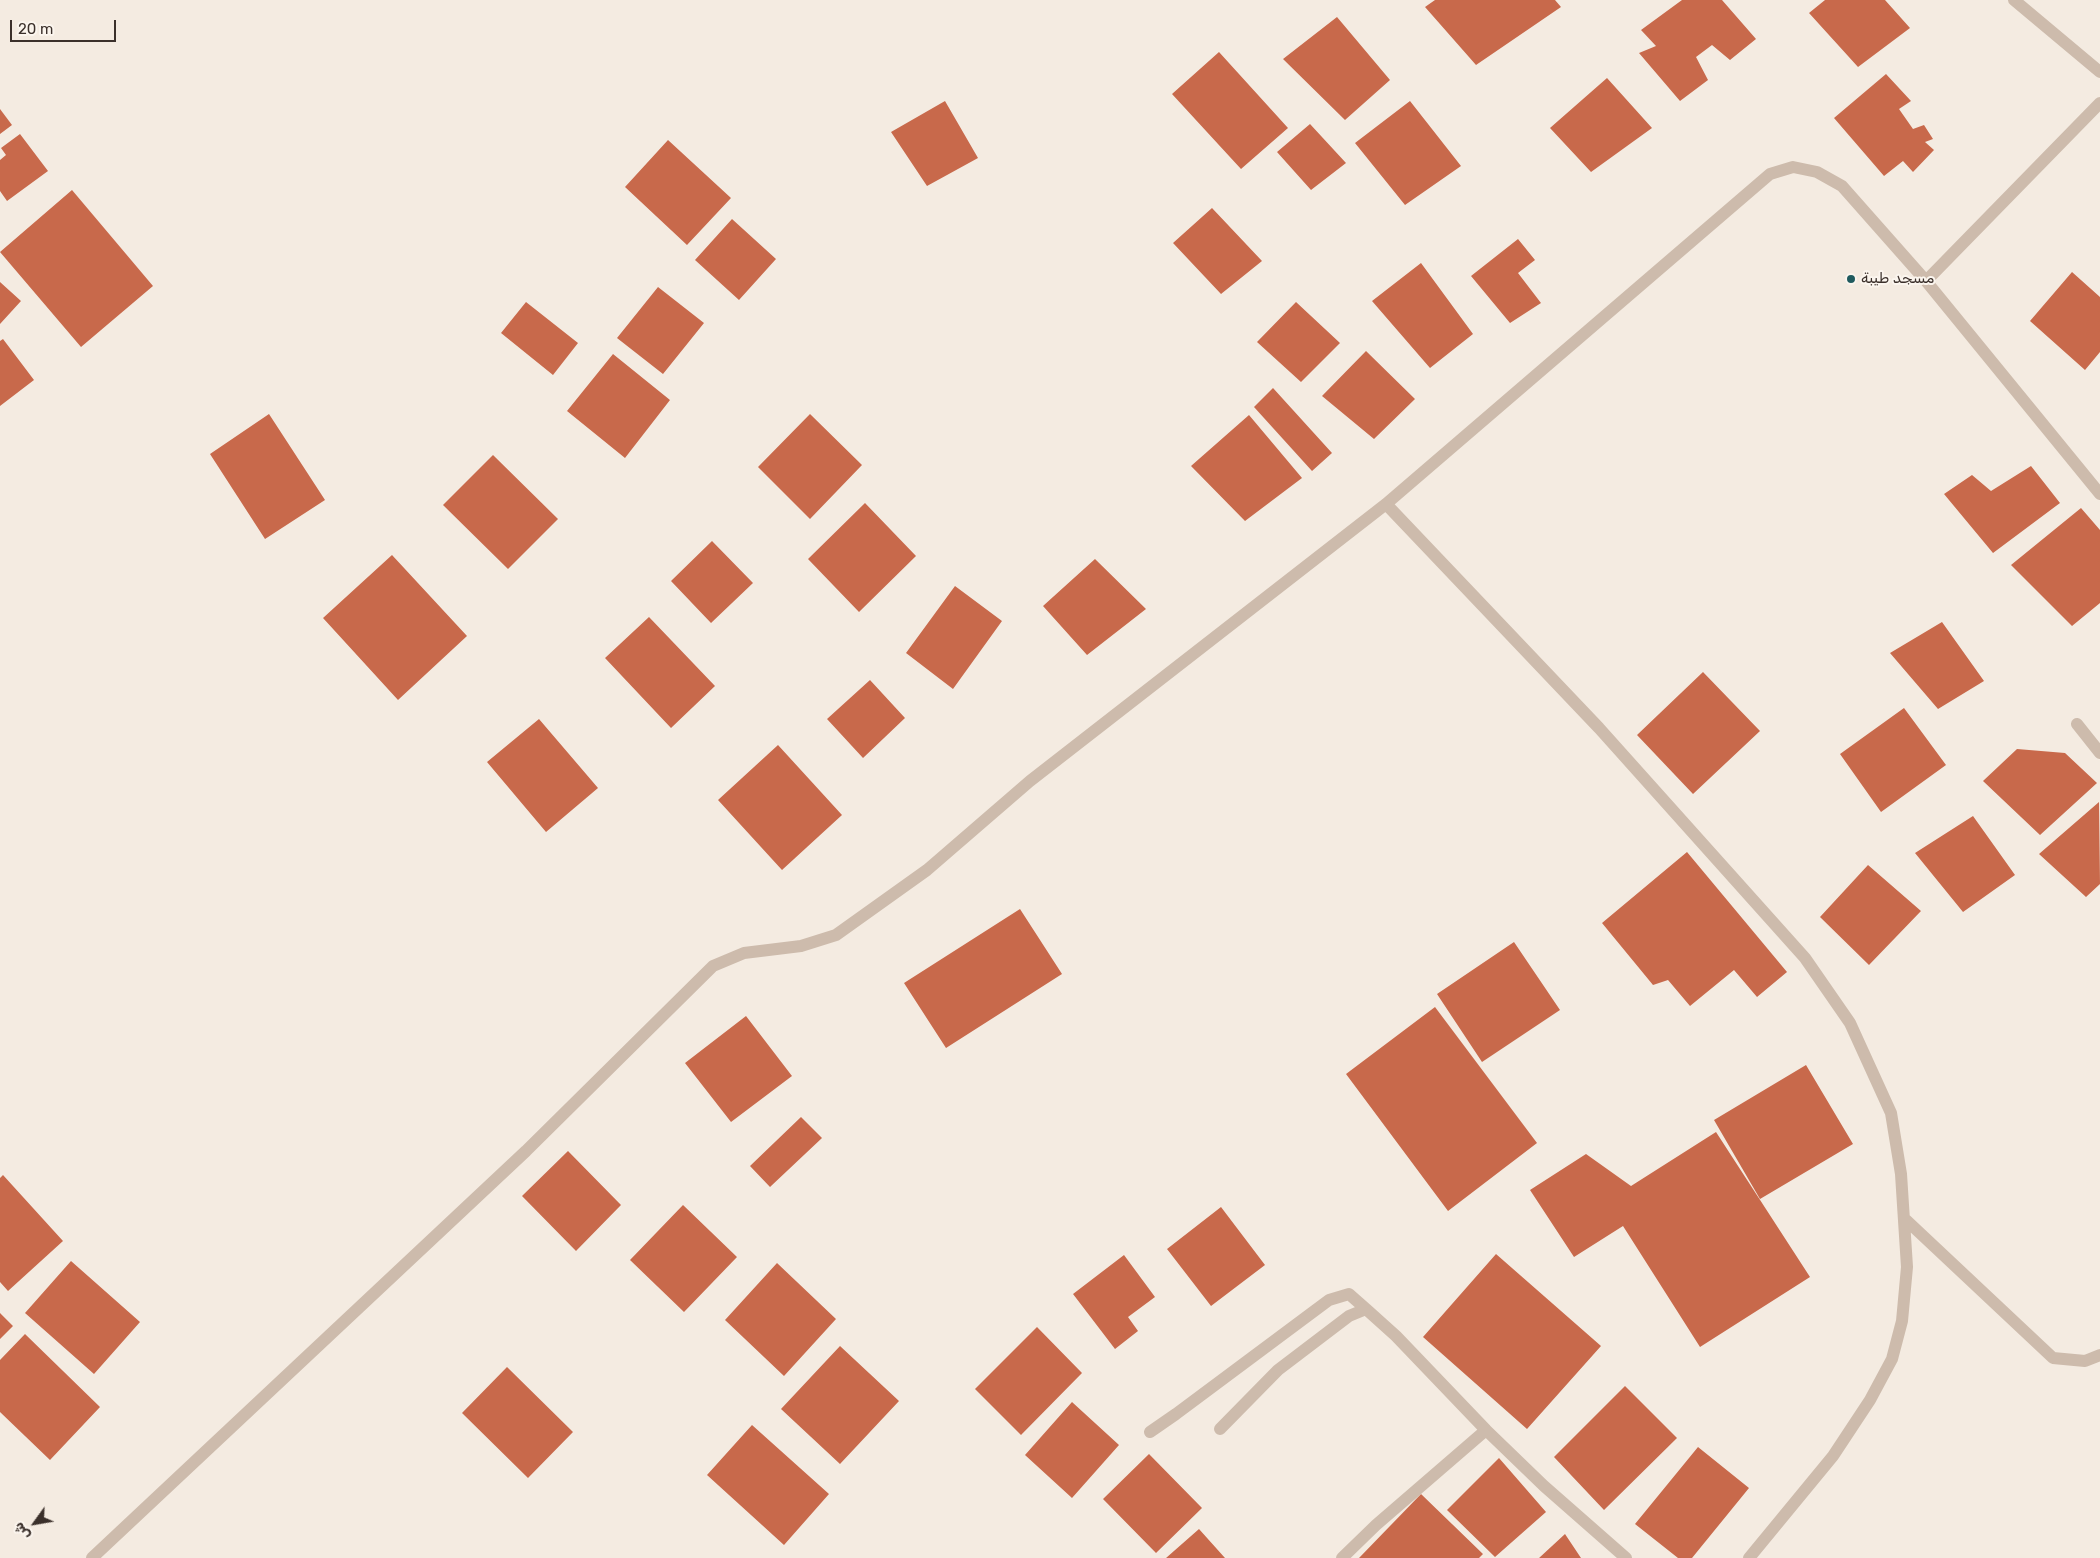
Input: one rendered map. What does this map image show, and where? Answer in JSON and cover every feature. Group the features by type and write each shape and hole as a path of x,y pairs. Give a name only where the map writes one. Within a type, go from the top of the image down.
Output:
{"street":[{"path":"2014,0 2100,72"},
{"path":"1926,281 2100,103"},
{"path":"92,1558 526,1151 713,966 744,953 801,946 836,935 927,870 1030,781 1386,504 1770,174 1793,167 1817,172 1842,186 1926,281 2100,494"},
{"path":"1386,504 1599,728 1805,958 1850,1023 1891,1113 1901,1174 1907,1267 1902,1321 1892,1359 1870,1400 1833,1456 1750,1558"},
{"path":"2077,724 2100,754"},
{"path":"1905,1220 2053,1358 2085,1361 2100,1355"},
{"path":"1150,1432 1329,1300 1349,1294 1396,1336 1486,1430 1544,1486 1626,1558"},
{"path":"1220,1429 1278,1370 1349,1316 1366,1308"},
{"path":"1342,1558 1383,1519 1486,1430"}],"building":[{"path":"1435,0 1555,0 1561,7 1476,65 1425,7"},
{"path":"1682,0 1722,0 1756,39 1730,60 1712,45 1696,57 1708,80 1680,101 1639,53 1656,46 1641,30"},
{"path":"1825,0 1885,0 1910,28 1858,67 1809,13"},
{"path":"1337,17 1390,80 1345,120 1283,59"},
{"path":"1219,52 1288,128 1241,169 1172,94"},
{"path":"1886,74 1911,101 1899,109 1913,129 1924,125 1933,139 1925,142 1934,150 1913,172 1903,161 1884,176 1834,118"},
{"path":"1607,78 1652,128 1591,172 1550,128"},
{"path":"945,101 978,158 927,186 891,132"},
{"path":"1410,101 1461,166 1405,205 1355,143"},
{"path":"0,109 12,125 0,134"},
{"path":"1310,124 1346,163 1311,190 1277,152"},
{"path":"20,134 48,171 7,201 0,191 0,160 6,155 1,148"},
{"path":"668,140 731,198 687,245 625,187"},
{"path":"72,190 153,286 81,347 0,252"},
{"path":"1212,208 1262,261 1221,294 1173,243"},
{"path":"732,219 776,259 739,300 695,260"},
{"path":"1518,239 1535,260 1518,273 1541,303 1510,323 1471,276"},
{"path":"1421,263 1473,334 1430,368 1372,301"},
{"path":"2072,272 2100,297 2100,352 2085,370 2030,321"},
{"path":"0,282 21,301 0,324"},
{"path":"658,287 704,323 663,374 617,338"},
{"path":"526,302 578,343 553,375 501,333"},
{"path":"1296,302 1340,343 1301,382 1257,342"},
{"path":"3,339 34,380 0,406 0,341"},
{"path":"1366,351 1415,399 1374,439 1322,396"},
{"path":"613,354 670,400 625,458 567,411"},
{"path":"1273,388 1332,453 1312,471 1254,407"},
{"path":"269,414 325,500 265,539 210,454"},
{"path":"810,414 862,465 810,519 758,467"},
{"path":"1249,415 1302,478 1245,521 1191,466"},
{"path":"493,455 558,519 508,569 443,505"},
{"path":"2031,466 2060,503 1993,553 1944,494 1972,475 1991,491"},
{"path":"865,503 916,556 859,612 808,559"},
{"path":"2081,508 2100,530 2100,603 2072,626 2011,565"},
{"path":"712,541 753,583 711,623 671,581"},
{"path":"392,555 467,636 398,700 323,618"},
{"path":"1095,559 1146,609 1087,655 1043,606"},
{"path":"955,586 1002,621 953,689 906,653"},
{"path":"649,617 715,686 671,728 605,658"},
{"path":"1942,622 1984,681 1938,709 1890,653"},
{"path":"1703,672 1760,731 1693,794 1637,735"},
{"path":"870,680 905,718 863,758 827,719"},
{"path":"1904,708 1946,765 1881,812 1840,754"},
{"path":"539,719 598,788 546,832 487,762"},
{"path":"778,745 842,815 782,870 718,800"},
{"path":"2017,749 2065,753 2097,783 2040,835 1983,781"},
{"path":"2099,802 2100,884 2086,897 2039,854"},
{"path":"1973,816 2015,875 1963,912 1915,853"},
{"path":"1687,852 1787,972 1757,997 1734,970 1690,1006 1668,980 1653,985 1602,923"},
{"path":"1868,865 1921,911 1869,965 1820,917"},
{"path":"1020,909 1062,974 946,1048 904,983"},
{"path":"1514,942 1560,1010 1482,1062 1437,994"},
{"path":"1435,1007 1537,1143 1448,1211 1346,1074"},
{"path":"746,1016 792,1076 731,1122 685,1063"},
{"path":"1806,1065 1853,1144 1760,1199 1714,1120"},
{"path":"801,1117 822,1138 770,1187 750,1166"},
{"path":"1716,1132 1810,1277 1700,1347 1623,1226 1574,1257 1530,1190 1586,1154 1631,1186"},
{"path":"568,1151 621,1205 576,1251 522,1196"},
{"path":"3,1175 63,1241 8,1291 0,1282 0,1178"},
{"path":"683,1205 737,1257 684,1312 630,1260"},
{"path":"1221,1207 1265,1265 1211,1306 1167,1249"},
{"path":"1496,1254 1601,1346 1527,1429 1423,1337"},
{"path":"1124,1255 1155,1297 1128,1317 1138,1331 1115,1349 1073,1294"},
{"path":"71,1261 140,1322 94,1374 25,1313"},
{"path":"777,1263 836,1319 784,1376 725,1320"},
{"path":"0,1313 13,1326 0,1339"},
{"path":"1037,1327 1082,1373 1021,1435 975,1389"},
{"path":"25,1334 100,1407 50,1460 0,1412 0,1360"},
{"path":"840,1346 899,1401 840,1464 781,1409"},
{"path":"507,1367 573,1432 528,1478 462,1413"},
{"path":"1625,1386 1677,1438 1604,1510 1554,1457"},
{"path":"1072,1402 1119,1445 1072,1498 1025,1455"},
{"path":"752,1425 829,1494 784,1545 707,1475"},
{"path":"1698,1447 1749,1488 1692,1558 1678,1558 1635,1524"},
{"path":"1149,1454 1202,1508 1156,1553 1103,1499"},
{"path":"1499,1458 1546,1512 1495,1557 1447,1510"},
{"path":"1421,1494 1483,1554 1479,1558 1359,1558"},
{"path":"1199,1529 1225,1558 1166,1558"},
{"path":"1565,1534 1581,1558 1539,1558"}],"place":[{"name":"مسجد طيبة","path":"1851,279"}]}
